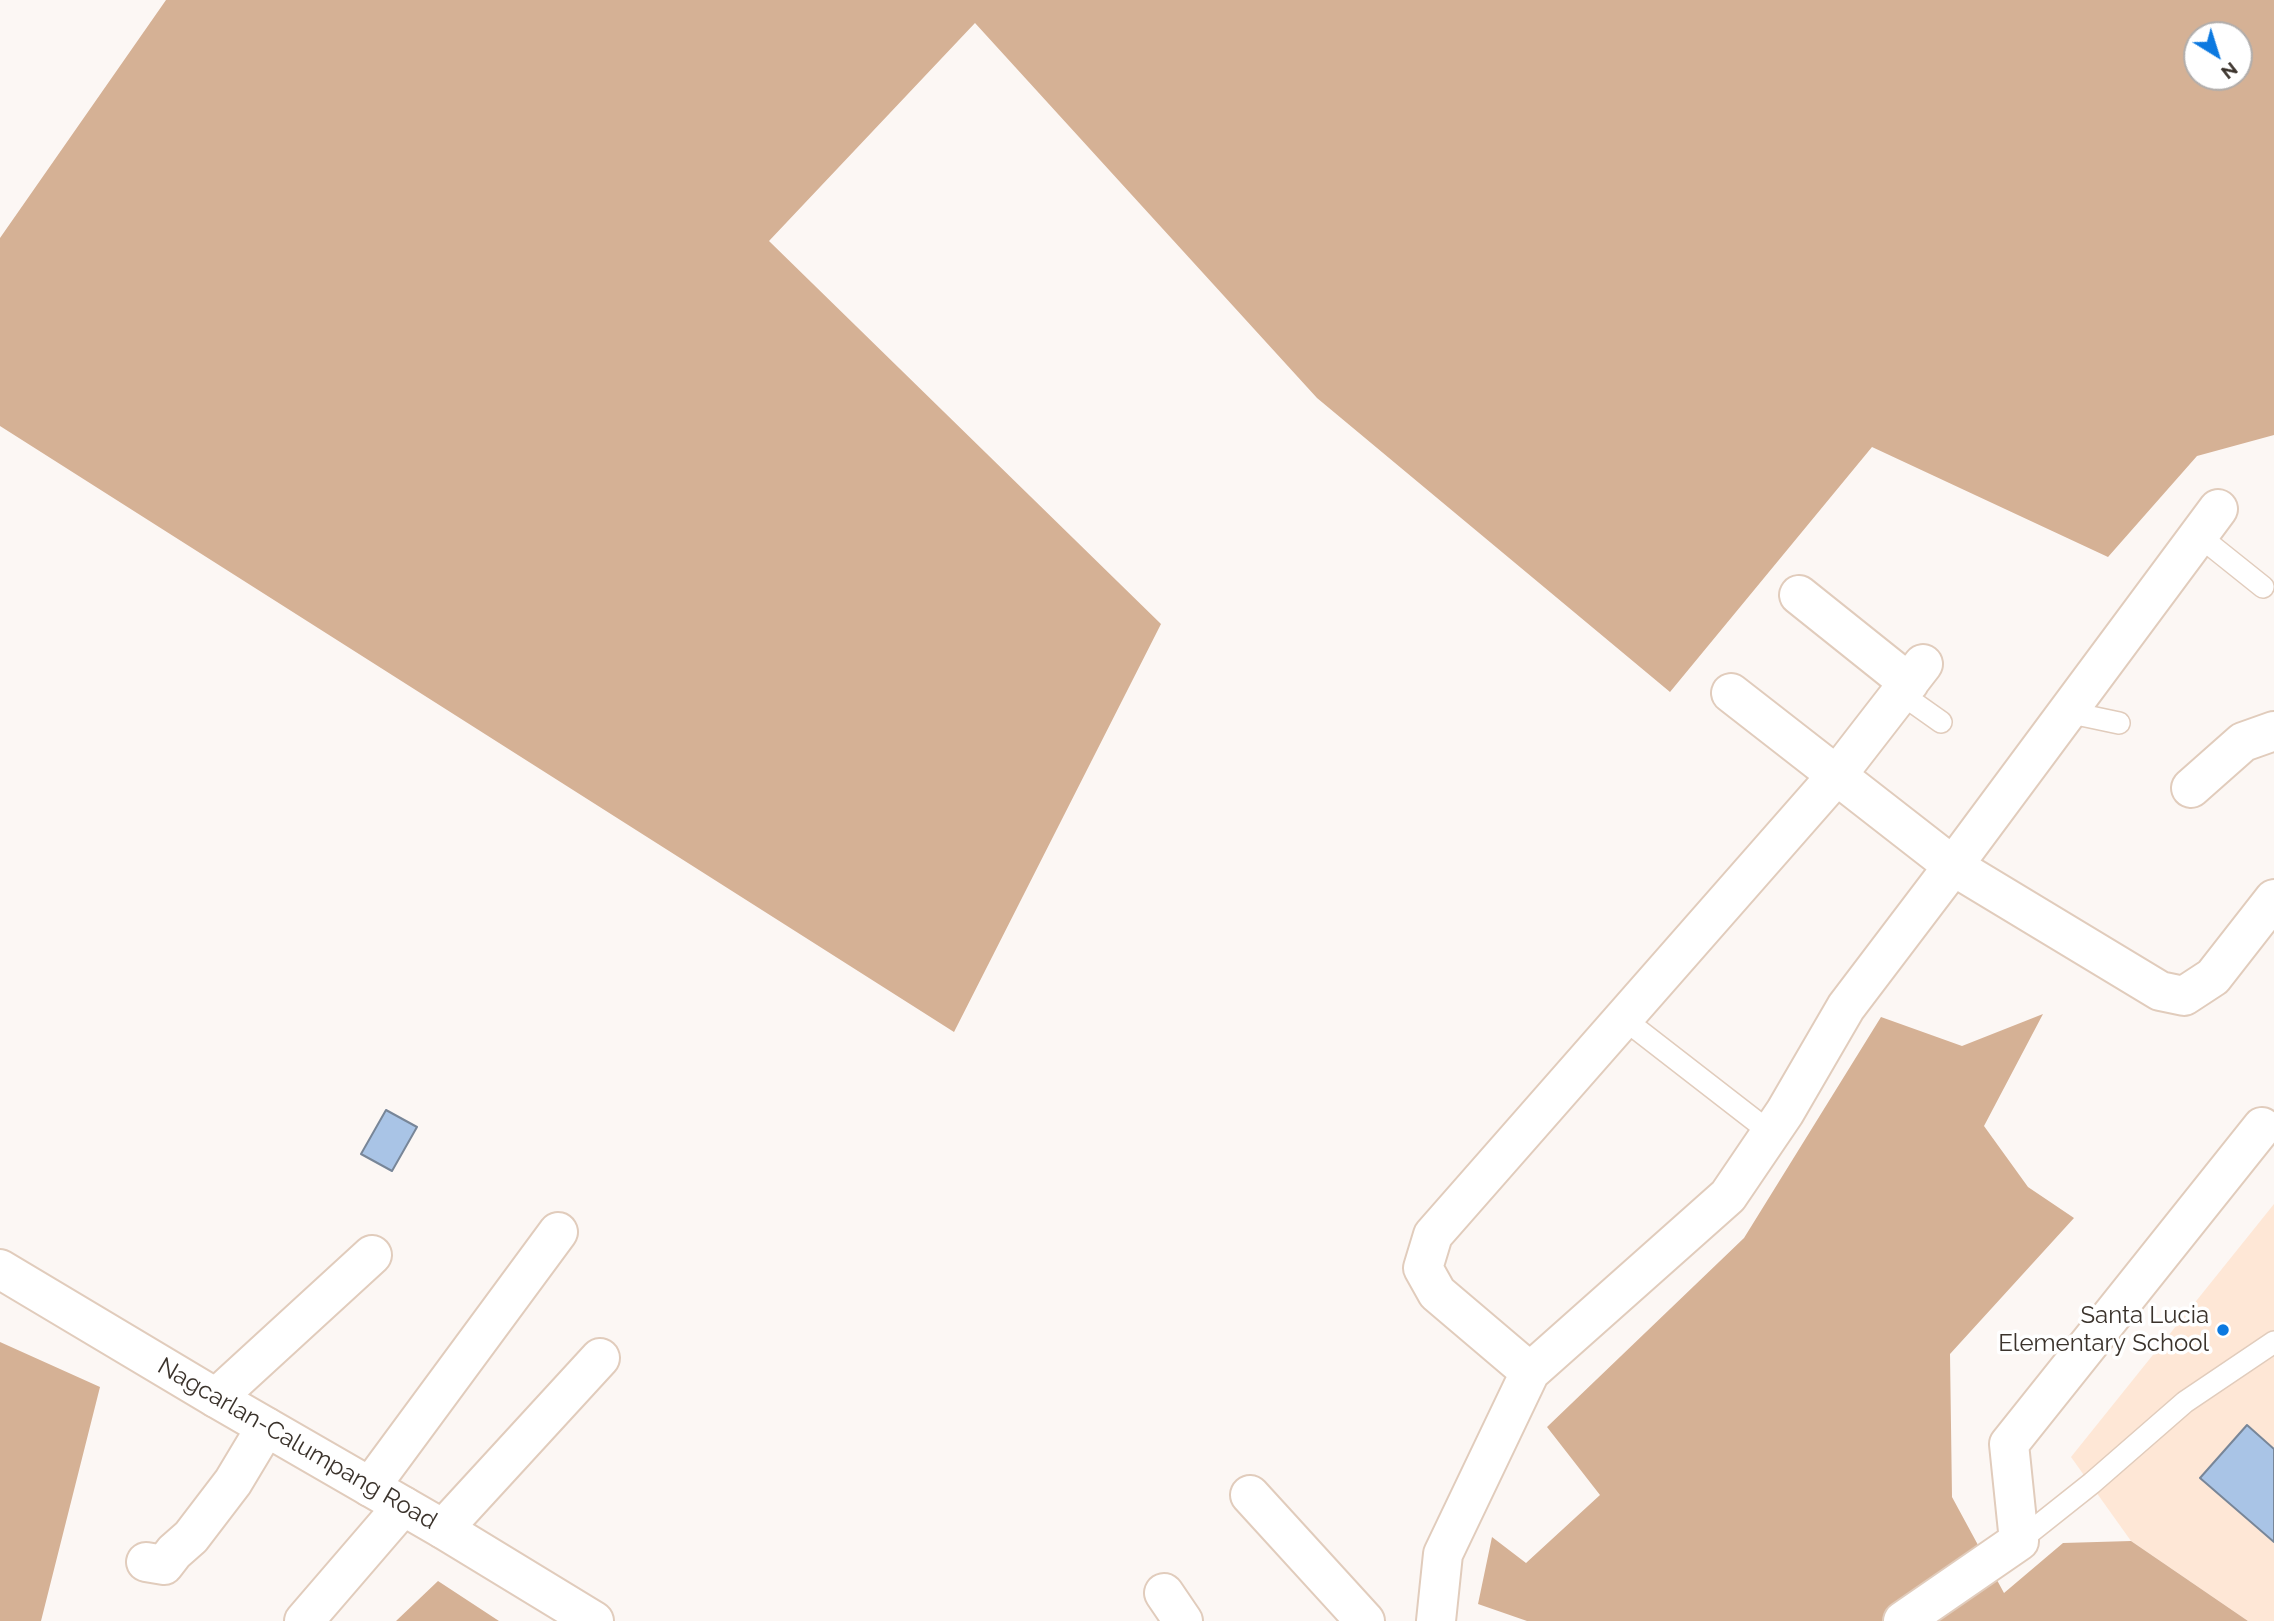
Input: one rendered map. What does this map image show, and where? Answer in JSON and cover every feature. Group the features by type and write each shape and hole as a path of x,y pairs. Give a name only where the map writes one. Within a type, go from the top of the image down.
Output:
{"street":[{"path":"1436,1621 1443,1553 1530,1372 1728,1196 1771,1133 1846,1007 2208,522"},
{"path":"1530,1372 1437,1293 1423,1268 1433,1235 1837,775 1911,680 1798,595"},
{"path":"1731,693 1953,866 2160,991 2185,996 2213,977 2274,899"},
{"path":"2191,788 2243,743 2274,731"},
{"path":"1903,1621 2019,1541 2009,1444 2262,1127"},
{"path":"370,1487 558,1232"},
{"path":"216,1398 372,1255"},
{"name":"Nagcarlan-Calumpang Road","path":"0,1269 443,1529 594,1621"},
{"path":"443,1529 600,1358"},
{"path":"146,1562 164,1565 191,1537 233,1482 267,1427"},
{"path":"1250,1494 1365,1621"},
{"path":"304,1621 403,1506"}],"lane":[{"path":"2208,522 2263,587"},
{"path":"1911,680 1941,722"},
{"path":"2067,712 2119,723"},
{"path":"1624,1019 1771,1133"},
{"path":"2019,1541 2092,1483 2185,1402 2274,1342"}],"shaded area":[{"path":"166,0 2274,0 2274,435 2197,456 2108,557 1872,447 1670,692 1317,398 975,23 769,241 1161,624 954,1032 0,426 0,238"},
{"path":"2043,1014 1984,1126 2028,1187 2074,1218 1950,1354 1952,1497 2004,1593 2063,1543 2131,1541 2248,1621 1527,1621 1478,1604 1492,1537 1526,1563 1600,1495 1547,1427 1744,1238 1881,1017 1962,1046"},
{"name":"Santa Lucia Elementary School","path":"2274,1204 2274,1621 2248,1621 2131,1541 2071,1457"},
{"path":"0,1342 100,1387 41,1621 0,1621"},
{"path":"438,1581 499,1621 396,1621"}],"building":[{"path":"386,1110 417,1127 392,1171 361,1154"},
{"path":"2247,1425 2274,1449 2274,1542 2200,1478"}],"place":[{"name":"Santa Lucia Elementary School","path":"2223,1330"}]}
